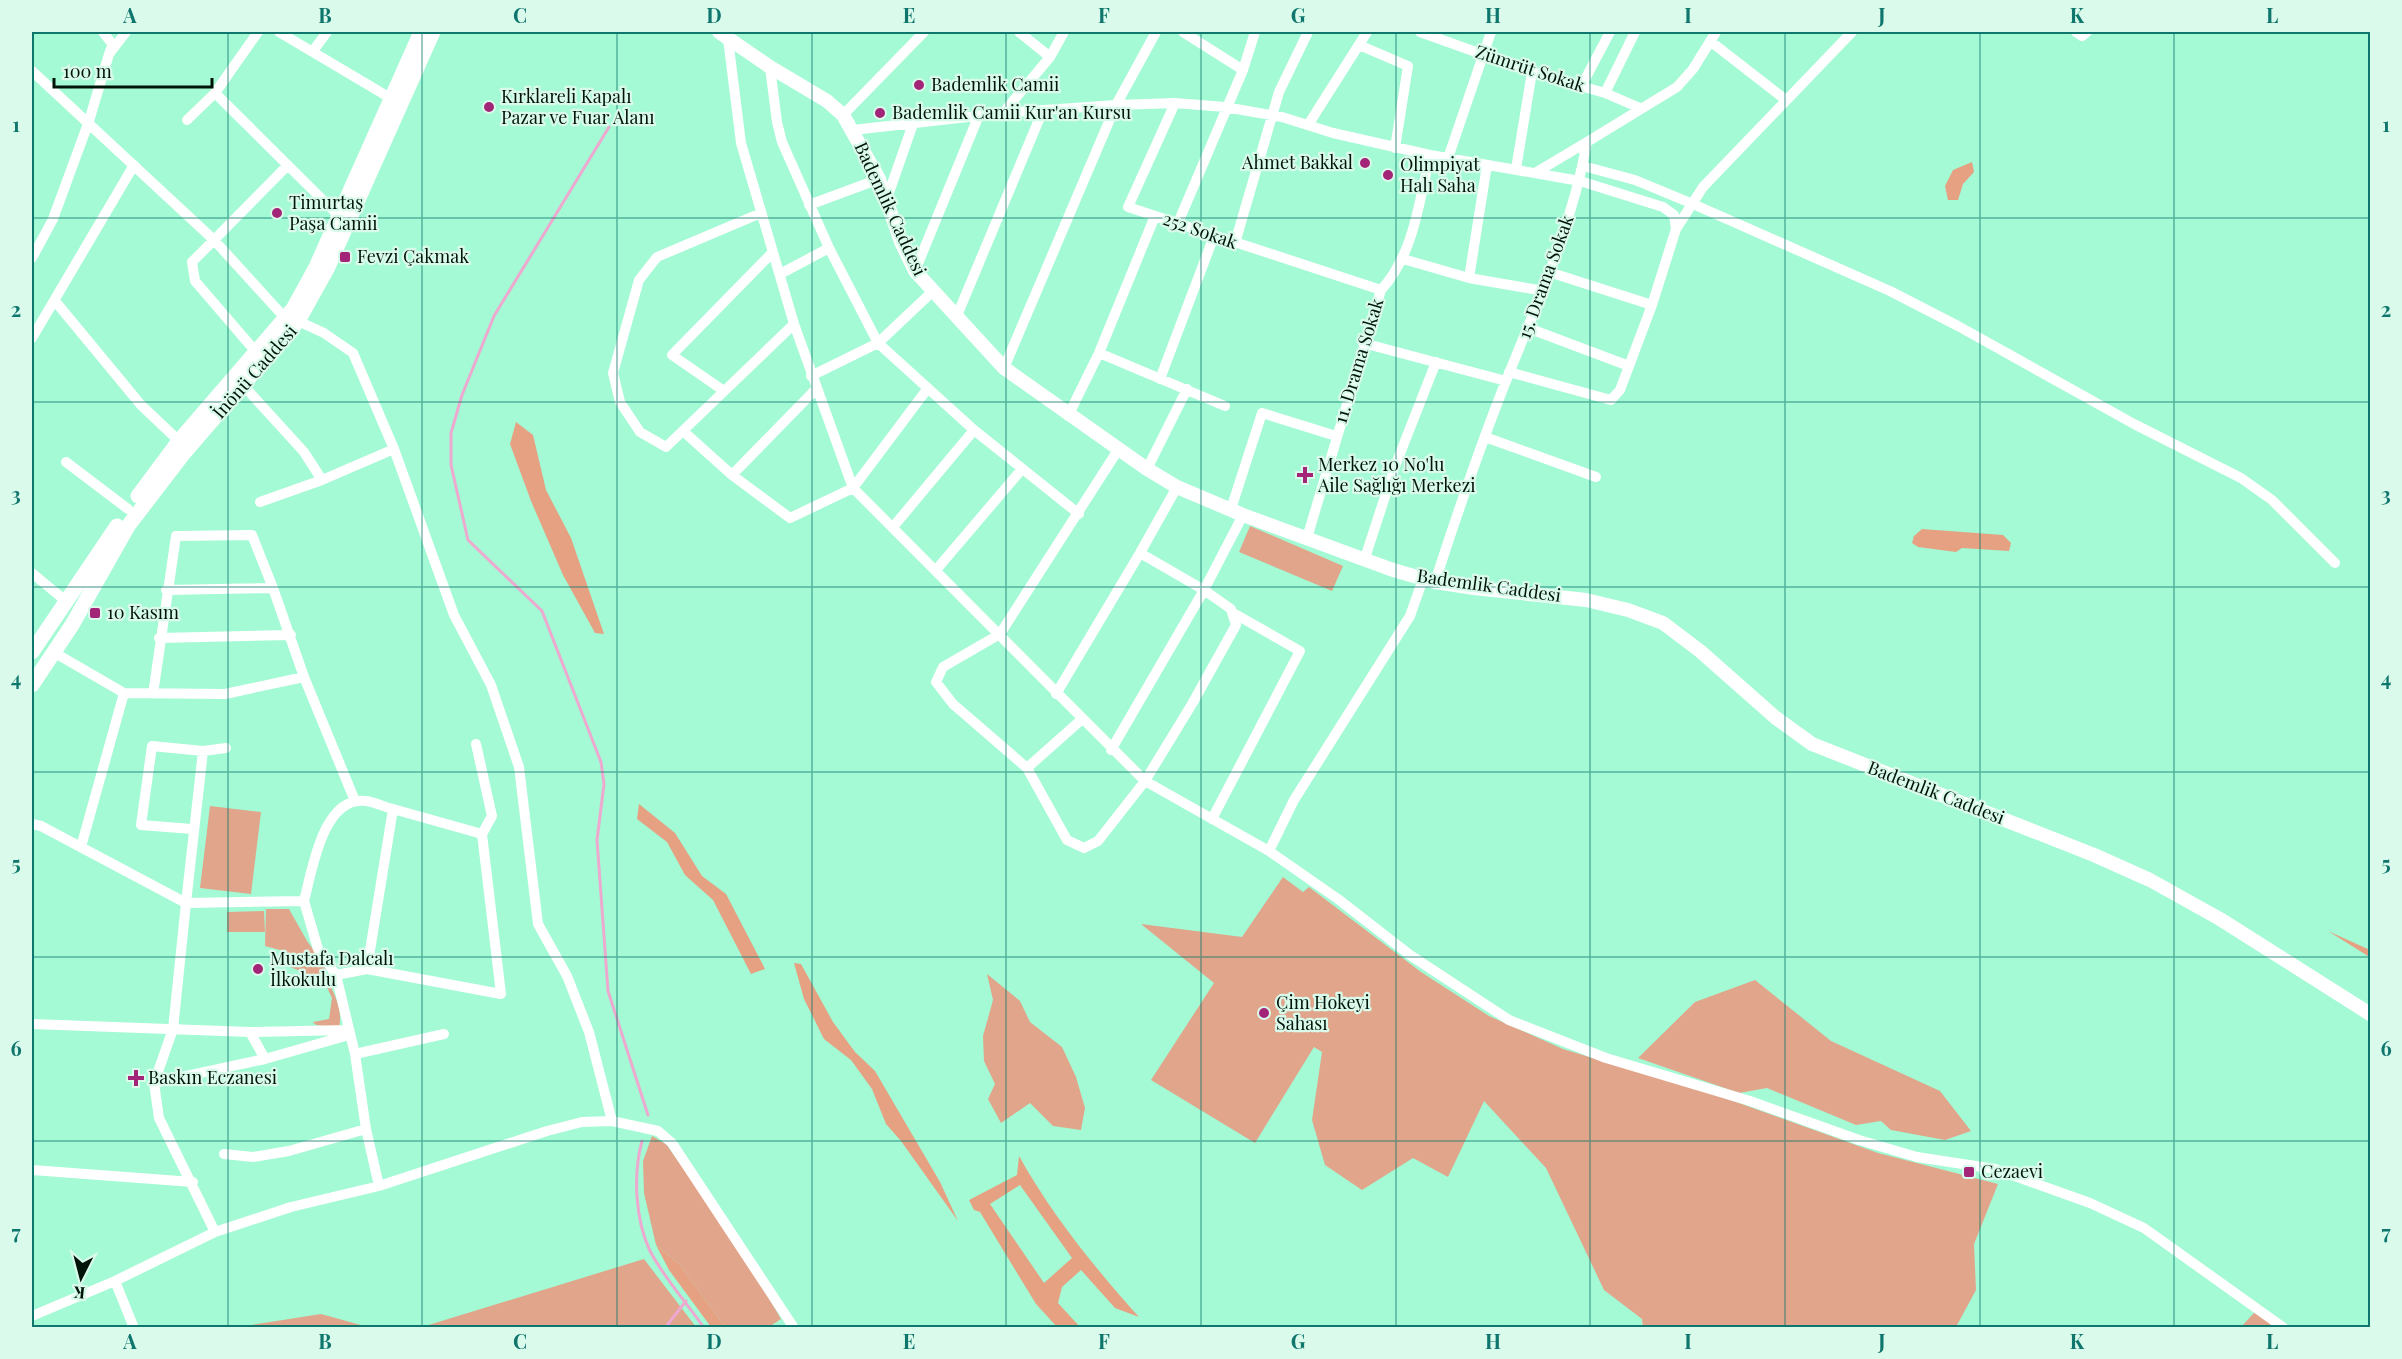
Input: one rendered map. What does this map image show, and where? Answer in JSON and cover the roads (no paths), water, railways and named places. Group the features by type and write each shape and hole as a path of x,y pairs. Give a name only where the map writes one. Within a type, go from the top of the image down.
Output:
{"main road":[{"name":"İnönü Caddesi","path":"32,652 128,509 179,441 256,352 292,320 421,32"},
{"name":"İnönü Caddesi","path":"32,686 55,653 128,526 292,320 328,267 433,32"}],"street":[{"path":"32,258 53,219 89,121 113,45 103,32"},
{"path":"109,54 126,32"},
{"path":"187,120 215,93 258,32"},
{"path":"279,32 392,99"},
{"path":"313,51 327,32"},
{"path":"843,115 924,32"},
{"path":"1019,32 1050,57"},
{"path":"1003,112 1050,57 1065,32"},
{"path":"1004,368 1116,105 1156,32"},
{"path":"1182,32 1199,35 1243,70"},
{"path":"1178,223 1225,107 1243,70 1255,32"},
{"path":"1235,243 1280,92 1308,32"},
{"path":"1308,125 1367,32"},
{"name":"Zümrüt Sokak","path":"1420,32 1532,72 1582,85 1640,108"},
{"path":"1448,158 1491,32"},
{"path":"1582,85 1610,32"},
{"path":"1605,93 1635,32"},
{"path":"1363,343 1436,362 1611,400 1620,390 1652,305 1676,229 1703,188 1852,32"},
{"path":"2076,32 2082,36 2087,32"},
{"path":"724,35 741,143 794,324 853,488 1000,634 1081,720 1145,781 1269,851 1338,899 1410,956 1509,1020 1606,1058 1749,1101 1859,1140 1917,1157 1995,1169 2099,1207 2144,1228 2284,1328"},
{"name":"Bademlik Caddesi","path":"724,35 770,68 827,101 843,115 879,179 915,271 1004,368 1068,416 1147,470 1177,487 1364,561 1429,580 1586,600 1628,610 1663,623 1700,651 1776,718 1812,744 2094,855 2150,880 2220,919 2370,1014"},
{"path":"1535,173 1677,87 1693,69 1713,36 1786,100"},
{"path":"1359,45 1408,66 1395,147"},
{"path":"770,68 777,122 809,205 878,343 974,430 1079,514"},
{"path":"32,70 214,240 292,320 324,333 353,353 394,449 454,615 491,685 519,767 538,924 567,976 589,1032 612,1121"},
{"path":"1516,170 1532,72"},
{"path":"215,93 338,215"},
{"path":"853,130 1003,112 1116,105 1175,103 1225,107 1272,116 1430,155 1580,181 1663,207 1674,215 1676,229"},
{"name":"252 Sokak","path":"1175,103 1128,207 1381,290"},
{"path":"956,318 1043,110"},
{"path":"915,271 979,115"},
{"path":"886,201 913,124"},
{"name":"15. Drama Sokak","path":"1269,851 1294,800 1410,616 1429,580 1508,377 1552,273 1580,181 1587,142"},
{"name":"11. Drama Sokak","path":"1307,538 1363,343 1381,290 1393,277 1402,259 1430,155"},
{"path":"32,338 134,165"},
{"path":"1468,278 1486,165"},
{"path":"256,352 195,281 192,262 287,166"},
{"path":"1583,166 1635,180 1890,291 2134,424 2241,478 2272,500 2335,563"},
{"path":"809,205 879,179"},
{"path":"761,213 657,257 639,280 613,373 620,402 640,432 666,447 794,324"},
{"path":"1068,416 1099,353 1155,216"},
{"path":"1160,379 1214,236"},
{"path":"780,274 829,248"},
{"path":"724,391 672,355 773,252"},
{"path":"1402,259 1468,278 1544,291"},
{"path":"1552,273 1652,305"},
{"path":"811,376 878,343 932,292"},
{"path":"55,301 141,405 179,441"},
{"path":"1528,328 1629,366"},
{"path":"1099,353 1225,406"},
{"path":"1364,561 1394,469 1436,362"},
{"path":"242,384 304,452 322,480"},
{"path":"683,431 732,475 790,518 853,488 928,388"},
{"path":"732,475 816,389"},
{"path":"1147,470 1187,389"},
{"path":"1111,750 1204,590 1237,512 1262,413 1336,436"},
{"path":"893,527 974,430"},
{"path":"1485,438 1596,477"},
{"path":"260,502 322,480 394,449"},
{"path":"1118,450 1000,634 943,667 936,682 953,704 1027,768 1067,840 1084,848 1098,841 1145,781 1234,630 1235,614"},
{"path":"66,462 128,509"},
{"path":"936,570 1022,469"},
{"path":"1056,694 1140,554 1177,487"},
{"path":"153,694 159,638 176,536 252,535 291,635 304,677 355,801"},
{"path":"1140,554 1204,590 1235,614 1300,651 1212,819"},
{"path":"32,573 67,602"},
{"path":"166,590 273,588"},
{"path":"159,638 291,635"},
{"path":"55,653 124,693 225,694 304,677"},
{"path":"81,847 124,693"},
{"path":"1027,768 1081,720"},
{"path":"336,975 367,969 501,994 482,834 492,816 476,744"},
{"path":"192,829 141,825 152,746 202,751 226,748"},
{"path":"202,751 192,829 173,1029 154,1083 159,1118 193,1182 215,1232"},
{"path":"380,1186 366,1129 355,1054 336,975 318,949 304,901 327,825 337,811 355,801 366,801 482,834"},
{"path":"367,969 393,809"},
{"path":"32,824 81,847 186,903 304,901"},
{"path":"32,1024 250,1032 348,1032"},
{"path":"250,1032 266,1059"},
{"path":"154,1083 266,1059 348,1032"},
{"path":"355,1054 444,1034"},
{"path":"32,1316 115,1281 215,1232 291,1207 380,1186 547,1131 582,1122 612,1121 658,1131 672,1143 794,1328"},
{"path":"224,1154 253,1157 289,1150 366,1129"},
{"path":"32,1170 193,1182"},
{"path":"115,1281 134,1328"}],"waterway":[{"path":"609,127 494,316 462,395 451,433 451,465 468,540 542,611 601,762 604,784 597,840 608,991 648,1115"},
{"path":"642,1141 637,1168 637,1196 645,1238 662,1271 704,1328"},
{"path":"665,1328 686,1301"}],"place":[{"name":"Bademlik Camii","path":"919,85"},
{"name":"Kırklareli Kapalı Pazar ve Fuar Alanı","path":"489,107"},
{"name":"Bademlik Camii Kur'an Kursu","path":"880,113"},
{"name":"Ahmet Bakkal","path":"1365,163"},
{"name":"Olimpiyat Halı Saha","path":"1388,175"},
{"name":"Timurtaş Paşa Camii","path":"277,213"},
{"name":"Fevzi Çakmak","path":"345,257"},
{"name":"Merkez 10 No'lu Aile Sağlığı Merkezi","path":"1305,475"},
{"name":"10 Kasım","path":"95,613"},
{"name":"Mustafa Dalcalı İlkokulu","path":"258,969"},
{"name":"Çim Hokeyi Sahası","path":"1264,1013"},
{"name":"Baskın Eczanesi","path":"136,1078"},
{"name":"Cezaevi","path":"1969,1172"}]}
